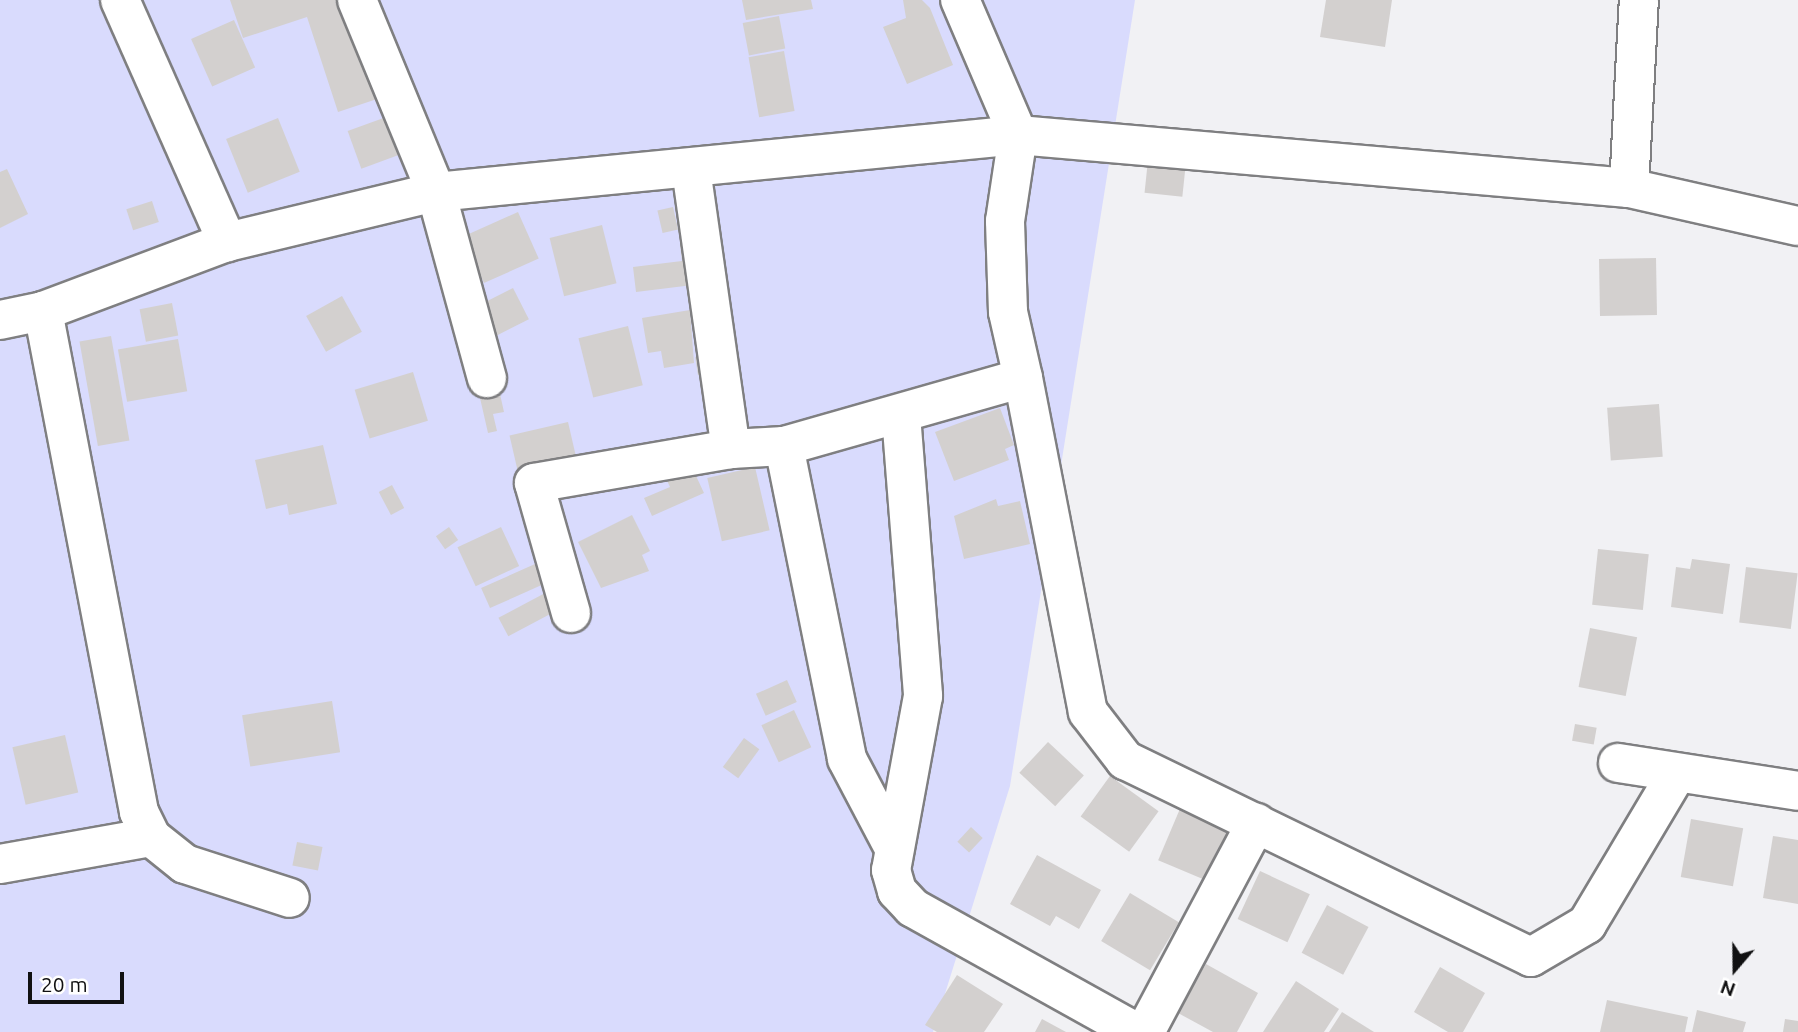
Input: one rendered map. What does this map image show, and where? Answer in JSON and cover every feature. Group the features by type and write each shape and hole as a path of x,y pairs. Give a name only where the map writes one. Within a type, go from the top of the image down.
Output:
{"street":[{"path":"120,0 227,242"},
{"path":"357,0 436,192 487,378"},
{"path":"960,0 1018,135 1005,221 1008,312 1088,712 1099,734 1125,760 1531,957 1587,924 1677,773"},
{"path":"1629,188 1639,0"},
{"path":"0,320 43,312 227,242 436,192 1018,135 1629,188 1798,226"},
{"path":"691,169 731,449"},
{"path":"43,312 139,812 151,837 185,864 290,898"},
{"path":"571,613 534,482 731,449 784,446 901,415 1023,378"},
{"path":"901,415 923,696 891,870 897,891 913,908 1136,1032"},
{"path":"784,446 847,759 894,848"},
{"path":"1618,763 1798,791"},
{"path":"1145,1032 1256,823"},
{"path":"0,864 151,837"}],"shaded area":[{"path":"0,0 1135,0 1010,786 933,1032 0,1032"}],"building":[{"path":"230,0 351,0 383,97 338,112 307,17 243,38"},
{"path":"742,0 811,0 813,9 746,20"},
{"path":"903,0 922,0 930,8 953,65 907,84 883,27 906,18"},
{"path":"1326,0 1392,0 1385,47 1320,37"},
{"path":"779,16 785,48 749,55 743,23"},
{"path":"234,20 255,68 212,87 191,39"},
{"path":"784,51 795,111 759,117 749,57"},
{"path":"389,116 403,154 361,169 348,131"},
{"path":"278,118 300,172 248,193 226,139"},
{"path":"1148,160 1186,164 1182,197 1145,193"},
{"path":"7,169 28,214 0,228 0,172"},
{"path":"152,201 159,222 133,230 126,209"},
{"path":"673,207 678,229 663,233 657,211"},
{"path":"518,212 539,259 484,283 463,236"},
{"path":"602,225 617,283 564,296 550,238"},
{"path":"695,243 701,284 636,292 633,267 682,261 680,245"},
{"path":"1656,258 1657,315 1600,316 1599,259"},
{"path":"513,288 529,319 497,336 481,304"},
{"path":"342,296 362,332 326,352 306,316"},
{"path":"172,303 178,335 146,342 140,309"},
{"path":"690,310 694,363 664,368 661,351 648,353 642,318"},
{"path":"628,326 643,385 593,398 579,338"},
{"path":"111,336 129,440 98,446 79,342"},
{"path":"178,339 187,391 127,402 118,350"},
{"path":"709,355 712,373 698,375 695,357"},
{"path":"413,372 428,421 370,439 355,390"},
{"path":"500,394 504,412 493,414 497,431 488,433 480,398"},
{"path":"1659,404 1663,457 1611,460 1607,408"},
{"path":"1000,408 1014,445 1005,449 1009,460 954,481 935,432"},
{"path":"568,422 577,462 519,475 510,435"},
{"path":"323,445 337,504 289,515 287,504 266,509 255,460"},
{"path":"690,463 704,493 652,516 644,498 670,487 664,474"},
{"path":"755,467 770,530 722,541 707,478"},
{"path":"392,485 404,508 391,515 379,492"},
{"path":"996,499 998,506 1020,501 1030,544 964,559 954,516"},
{"path":"632,515 650,551 642,555 649,571 601,588 578,542"},
{"path":"449,527 458,540 445,549 436,536"},
{"path":"501,527 519,566 476,586 457,547"},
{"path":"1598,549 1649,554 1643,610 1592,605"},
{"path":"1692,559 1730,564 1723,614 1671,607 1676,567 1690,569"},
{"path":"535,564 544,584 490,608 481,588"},
{"path":"1746,567 1798,573 1791,629 1739,623"},
{"path":"547,592 557,611 508,636 498,618"},
{"path":"1590,628 1637,637 1626,696 1579,687"},
{"path":"787,680 797,702 766,716 756,694"},
{"path":"332,701 340,752 250,767 242,715"},
{"path":"794,710 811,747 779,762 761,725"},
{"path":"1575,724 1597,728 1594,745 1572,741"},
{"path":"65,735 78,792 26,805 12,747"},
{"path":"744,738 759,749 738,778 723,767"},
{"path":"1048,742 1084,775 1055,806 1019,773"},
{"path":"1110,776 1159,811 1129,852 1081,816"},
{"path":"1182,804 1231,825 1207,881 1158,860"},
{"path":"1691,819 1743,828 1733,886 1681,877"},
{"path":"971,827 983,838 969,853 957,842"},
{"path":"1773,836 1798,840 1798,904 1763,898"},
{"path":"297,842 323,847 318,871 292,866"},
{"path":"1037,855 1101,890 1079,929 1056,916 1050,926 1010,904"},
{"path":"1260,871 1310,894 1287,942 1238,919"},
{"path":"1130,893 1179,922 1150,970 1101,941"},
{"path":"1327,905 1368,927 1343,975 1302,953"},
{"path":"1206,964 1258,993 1237,1032 1213,1032 1178,1013"},
{"path":"1440,967 1485,993 1463,1032 1448,1032 1414,1012"},
{"path":"957,975 1003,1004 984,1032 937,1032 925,1025"},
{"path":"1296,981 1339,1009 1324,1032 1263,1032"},
{"path":"1607,1000 1688,1017 1685,1032 1600,1032"},
{"path":"1697,1010 1746,1022 1743,1032 1692,1032"},
{"path":"1342,1012 1374,1032 1329,1032"},
{"path":"1042,1019 1066,1032 1035,1032"},
{"path":"1785,1019 1798,1021 1798,1032 1783,1032"}]}
